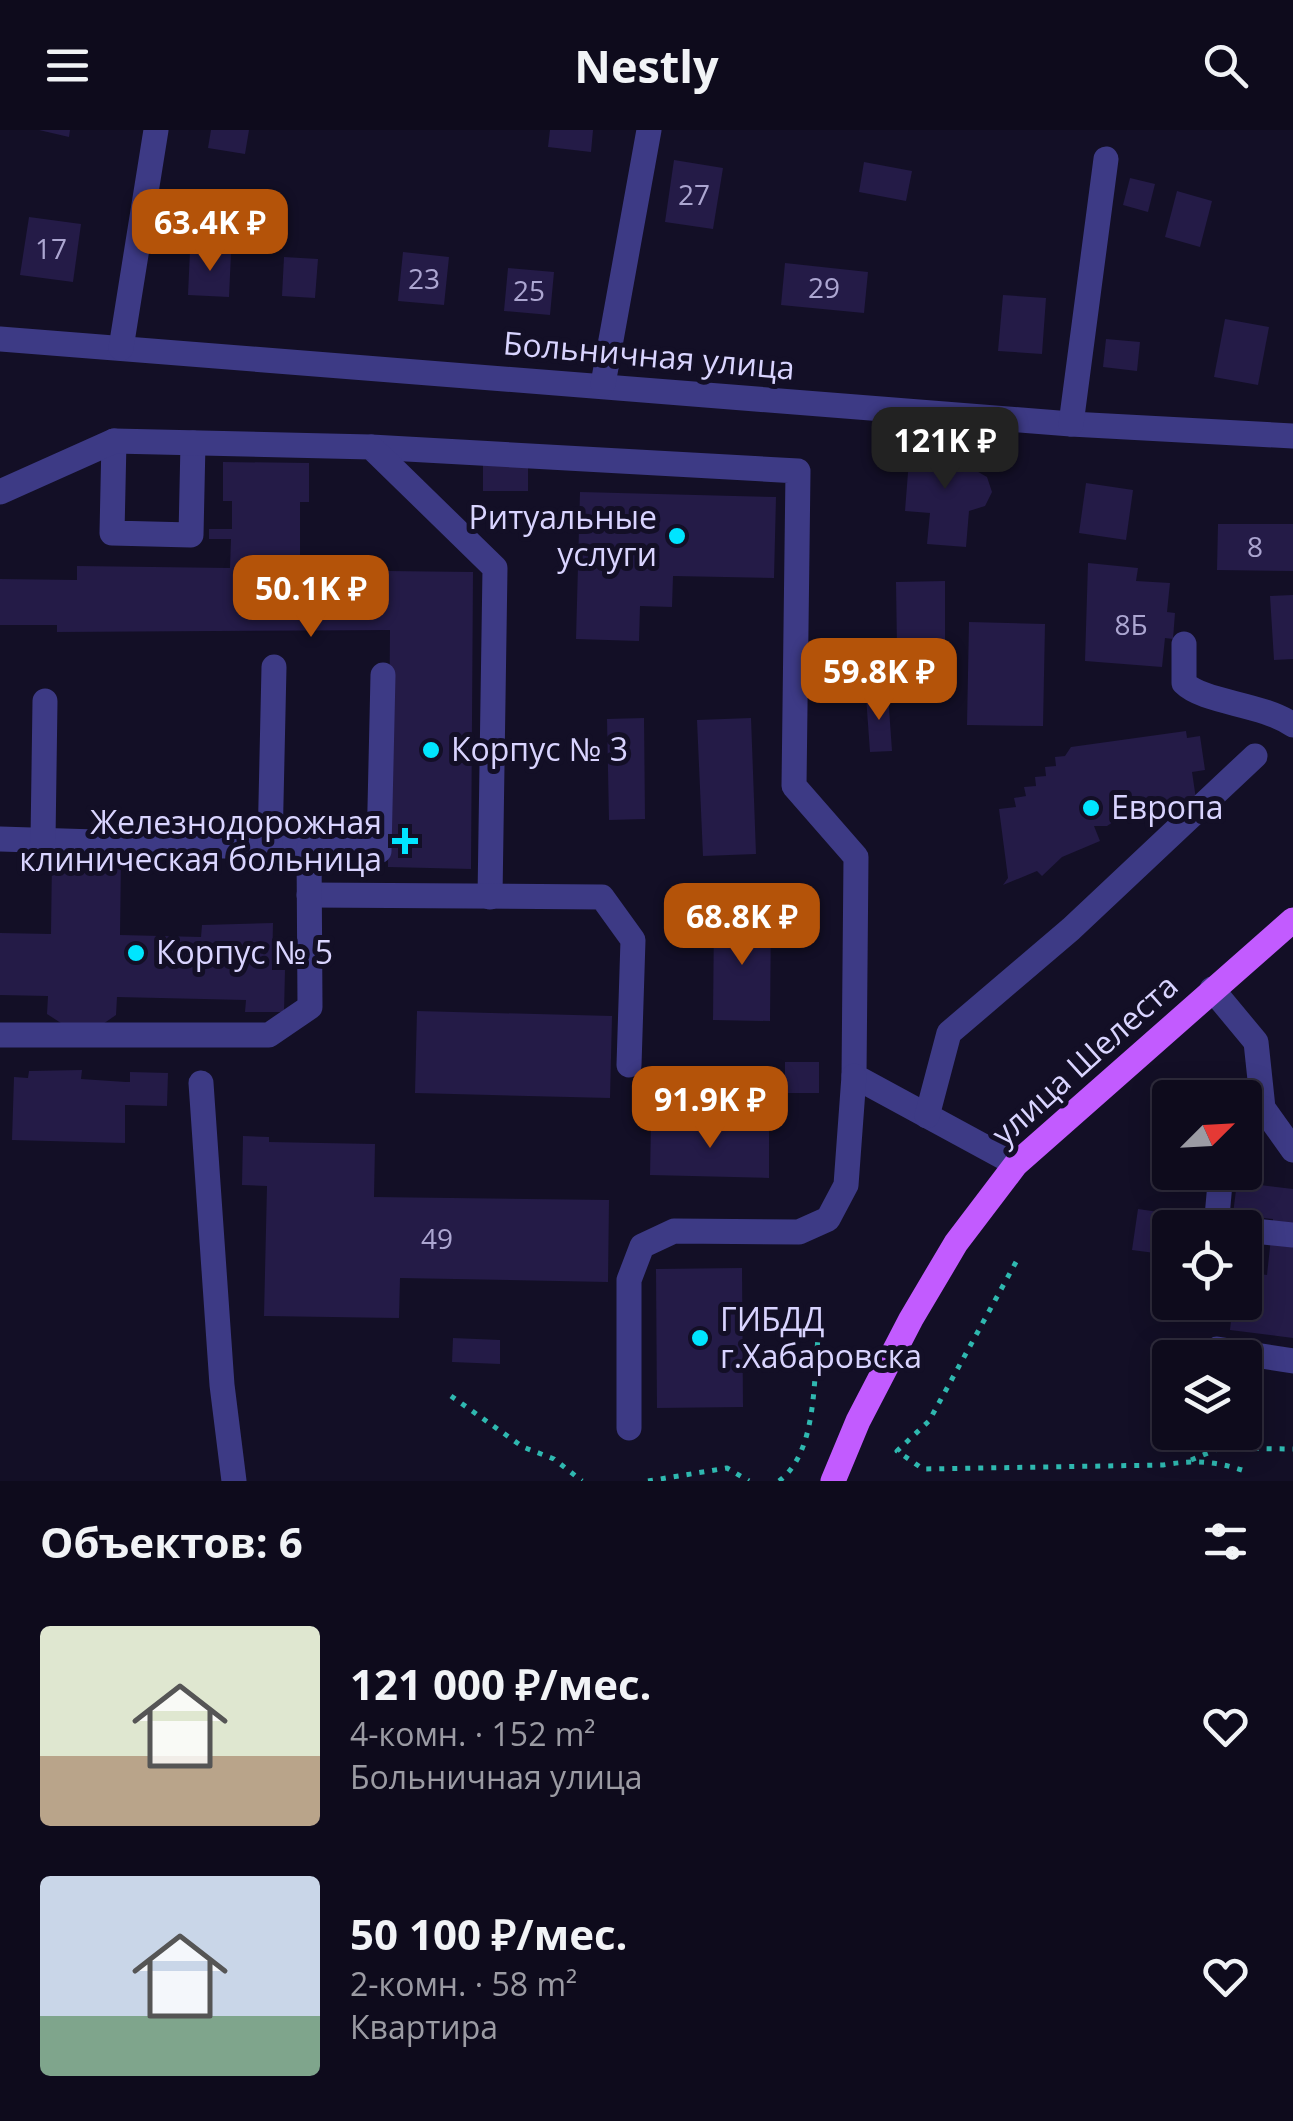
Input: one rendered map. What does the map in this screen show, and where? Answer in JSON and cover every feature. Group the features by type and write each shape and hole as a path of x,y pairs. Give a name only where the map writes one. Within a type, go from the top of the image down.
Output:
{"main road":[{"name":"улица Шелеста","path":"833,1481 858,1421 911,1319 956,1243 1016,1164 1293,920"}],"street":[{"path":"121,348 156,130"},
{"path":"603,384 648,130"},
{"path":"1071,424 1106,159"},
{"name":"Больничная улица","path":"0,339 1071,424 1293,436"},
{"path":"114,441 112,534 191,536 193,443"},
{"path":"0,492 114,441 371,447 798,471 794,786 856,857 854,1076 846,1185 828,1219 799,1232 674,1231 642,1246 629,1280 629,1428"},
{"path":"371,447 495,568 490,897"},
{"path":"1184,644 1184,682 1194,693 1274,712 1293,725"},
{"path":"270,847 274,667"},
{"path":"0,839 380,850 383,674"},
{"path":"43,840 45,700"},
{"path":"927,1116 949,1033 1070,929 1255,756"},
{"path":"0,1034 268,1035 310,1007 309,848"},
{"path":"309,895 602,897 634,940 628,1065"},
{"path":"1212,989 1256,1042 1263,1108 1293,1150"},
{"path":"854,1076 1016,1164"},
{"path":"200,1083 222,1385 234,1481"},
{"path":"1262,1232 1293,1235"},
{"path":"1262,1356 1293,1361"}],"path":[{"path":"1016,1262 929,1421 897,1451 924,1469 1163,1465 1188,1461 1218,1462 1242,1470"},
{"path":"779,1481 795,1466 803,1449 818,1338"},
{"path":"452,1396 523,1447 554,1459 582,1481"},
{"path":"1188,1461 1220,1448 1293,1449"},
{"path":"648,1481 727,1468 749,1481"}],"building":[{"path":"39,130 70,130 69,137"},
{"path":"211,130 249,130 245,154 208,148"},
{"path":"550,130 593,130 591,152 548,147"},
{"path":"674,160 723,168 713,229 665,222"},
{"path":"864,162 912,171 906,201 859,192"},
{"path":"1130,178 1155,184 1148,212 1123,205"},
{"path":"1177,191 1212,201 1200,247 1165,237"},
{"path":"29,217 81,224 73,282 20,275"},
{"path":"190,251 231,253 229,297 188,295"},
{"path":"403,252 449,257 444,305 398,301"},
{"path":"284,257 318,259 315,298 282,296"},
{"path":"785,263 868,272 864,313 781,305"},
{"path":"508,268 554,272 550,315 504,311"},
{"path":"1003,295 1046,298 1042,354 998,351"},
{"path":"1225,319 1269,327 1258,385 1214,377"},
{"path":"1106,339 1140,342 1137,371 1103,367"},
{"path":"910,447 974,452 973,469 987,477 992,492 985,506 969,511 966,547 927,544 930,513 905,511"},
{"name":"Корпус № 3","path":"223,462 309,463 309,502 300,502 300,570 473,572 471,869 388,867 390,630 57,632 57,625 0,625 0,579 77,580 77,566 230,568 231,539 209,539 209,529 232,529 232,501 223,501"},
{"path":"483,465 528,466 528,491 483,491"},
{"path":"1086,483 1133,490 1126,540 1079,533"},
{"name":"Ритуальные услуги","path":"580,492 776,497 774,578 673,576 672,607 640,606 639,641 576,639"},
{"path":"1218,524 1293,524 1293,571 1217,570"},
{"path":"1088,563 1138,568 1136,581 1170,583 1167,612 1175,613 1173,639 1165,638 1162,667 1085,661"},
{"path":"945,581 945,648 897,648 896,582"},
{"path":"1293,595 1293,659 1274,660 1270,596"},
{"path":"969,622 1045,624 1043,726 967,725"},
{"path":"888,694 892,751 870,752 866,696"},
{"path":"644,718 645,819 609,820 607,719"},
{"path":"751,718 756,854 703,856 697,720"},
{"name":"Европа","path":"1186,731 1187,738 1200,736 1205,770 1192,772 1196,799 1134,824 1128,812 1107,826 1094,826 1100,841 1062,857 1042,876 1037,871 1003,885 1008,878 999,809 1016,807 1014,798 1026,796 1024,787 1036,786 1035,777 1046,776 1045,767 1056,766 1055,757 1065,756 1071,747"},
{"name":"Корпус № 5","path":"52,857 121,858 120,935 201,937 202,925 273,923 272,970 285,970 284,1012 245,1012 246,1000 117,997 116,1015 100,1026 64,1025 47,1014 48,996 0,995 0,933 51,934"},
{"path":"714,914 771,915 770,1021 713,1020"},
{"path":"417,1011 612,1016 610,1098 415,1093"},
{"path":"785,1062 819,1062 819,1093 785,1093"},
{"path":"82,1070 81,1079 126,1082 130,1082 130,1072 168,1073 167,1106 125,1105 125,1143 12,1140 14,1077 28,1078 29,1071"},
{"path":"651,1124 769,1127 769,1178 650,1175"},
{"path":"243,1136 269,1137 269,1142 375,1144 374,1197 609,1200 608,1282 400,1278 399,1318 264,1316 267,1186 242,1185"},
{"path":"1262,1185 1293,1189 1293,1338 1230,1330 1231,1320 1262,1320 1262,1274 1267,1275 1273,1219 1262,1218 1262,1210 1234,1210 1236,1190 1262,1190"},
{"path":"1138,1209 1152,1211 1152,1253 1132,1250"},
{"name":"ГИБДД г.Хабаровска","path":"742,1268 743,1407 657,1408 656,1269"},
{"path":"453,1338 500,1340 500,1364 452,1362"}],"place":[{"name":"Ритуальные услуги","path":"677,536"},
{"name":"Корпус № 3","path":"431,750"},
{"name":"Европа","path":"1091,808"},
{"name":"Железнодорожная клиническая больница","path":"405,841"},
{"name":"Корпус № 5","path":"136,953"},
{"name":"ГИБДД г.Хабаровска","path":"700,1338"}]}
